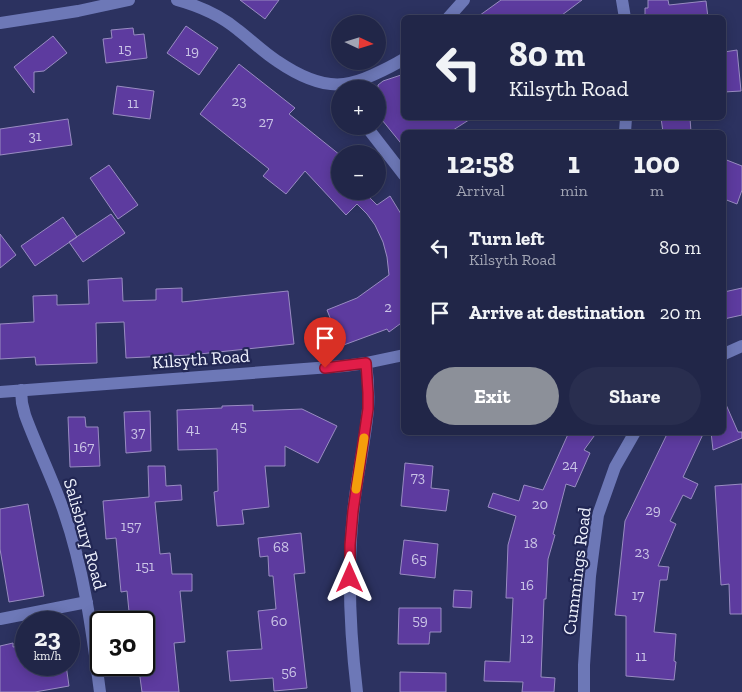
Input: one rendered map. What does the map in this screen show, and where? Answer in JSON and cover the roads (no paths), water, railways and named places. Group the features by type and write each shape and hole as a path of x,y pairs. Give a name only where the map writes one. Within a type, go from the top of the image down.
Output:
{"street":[{"path":"0,23 78,11 129,0"},
{"path":"176,0 198,7 221,18 238,29 276,61 297,73 331,85"},
{"path":"451,15 464,0"},
{"path":"622,0 624,15"},
{"path":"362,80 401,61"},
{"path":"373,135 401,171"},
{"path":"726,353 742,346"},
{"name":"Kilsyth Road","path":"0,392 344,366 401,356"},
{"path":"357,692 350,611 350,545 354,503 368,409 366,363"},
{"name":"Salisbury Road","path":"21,390 22,403 26,415 72,537 93,635 100,692"},
{"name":"Cummings Road","path":"584,692 590,576 598,515 614,467 633,435"},
{"path":"0,619 87,602"}]}
